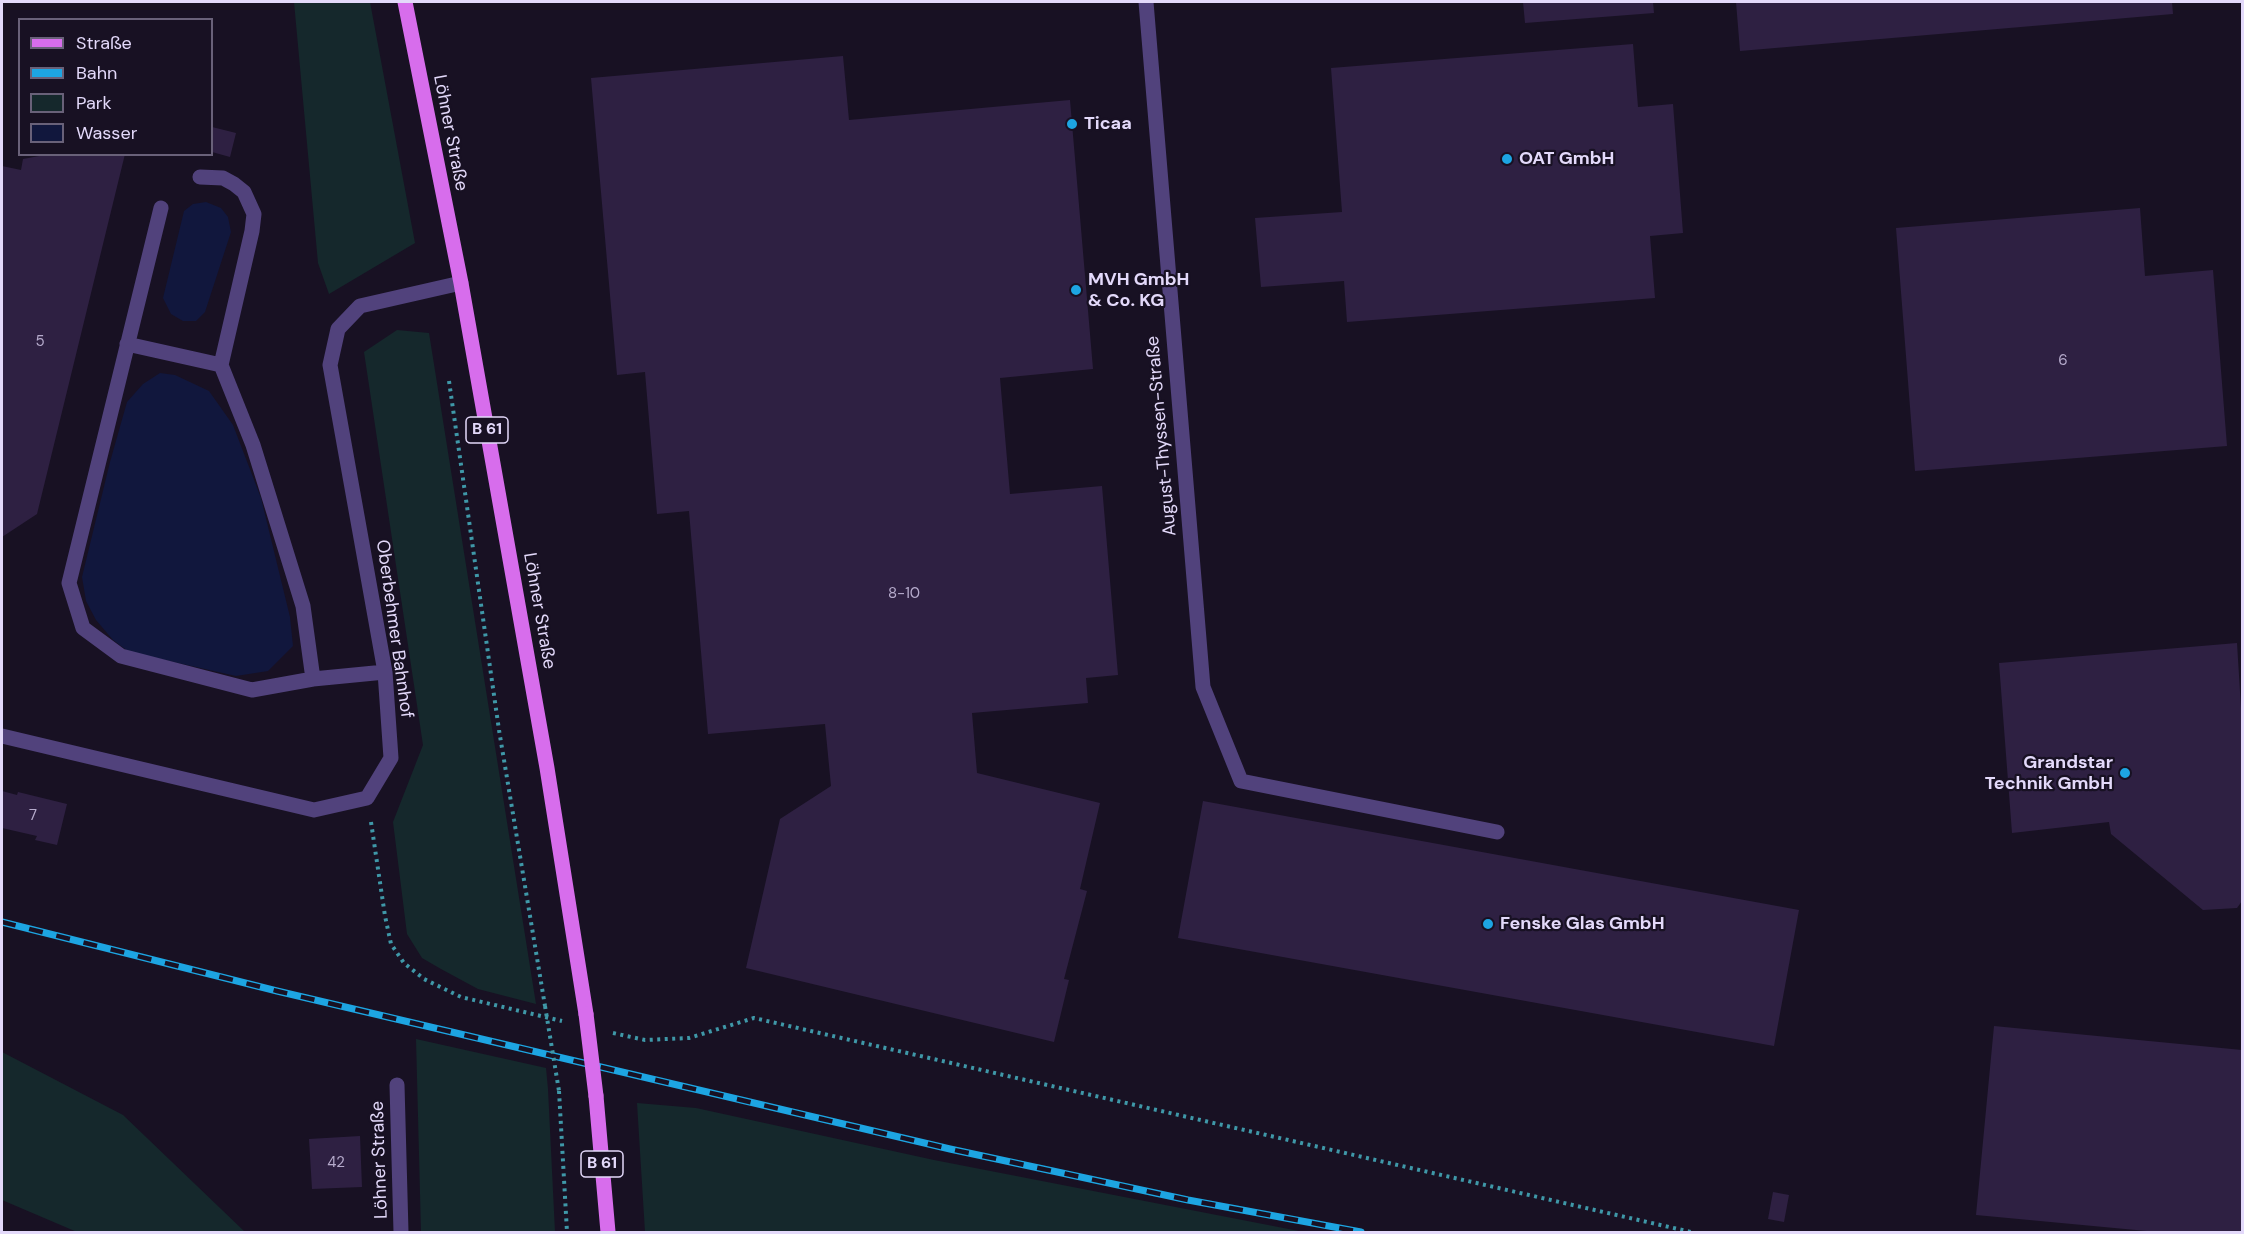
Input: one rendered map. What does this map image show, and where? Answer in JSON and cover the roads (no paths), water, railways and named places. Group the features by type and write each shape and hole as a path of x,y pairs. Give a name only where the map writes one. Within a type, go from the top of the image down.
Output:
{"main road":[{"name":"Löhner Straße","path":"405,2 461,283 547,768 586,1014 608,1233"}],"street":[{"name":"August-Thyssen-Straße","path":"1146,2 1203,687 1241,782 1497,832"},
{"path":"200,177 223,178 234,183 244,192 254,214 222,365 253,446 303,606 313,679"},
{"path":"161,207 69,582 83,628 121,656 252,690 313,679 385,672"},
{"name":"Oberbehmer Bahnhof","path":"2,736 314,810 367,798 392,758 385,672 330,365 338,329 360,306 461,283"},
{"path":"127,344 222,365"},
{"name":"Löhner Straße","path":"397,1085 401,1233"}],"water":[{"path":"206,202 221,208 228,217 231,232 205,312 196,321 183,321 171,314 163,298 184,211 193,204"},
{"path":"160,373 175,375 209,391 233,425 261,498 290,617 293,646 268,671 236,676 129,652 113,640 96,620 86,601 82,577 127,402 143,384"}],"railway":[{"path":"2,922 277,991 950,1149 1188,1200 1361,1232"}],"place":[{"name":"Ticaa","path":"1072,124"},
{"name":"OAT GmbH","path":"1507,159"},
{"name":"MVH GmbH & Co. KG","path":"1076,290"},
{"name":"Grandstar Technik GmbH","path":"2125,773"},
{"name":"Fenske Glas GmbH","path":"1488,924"}]}
